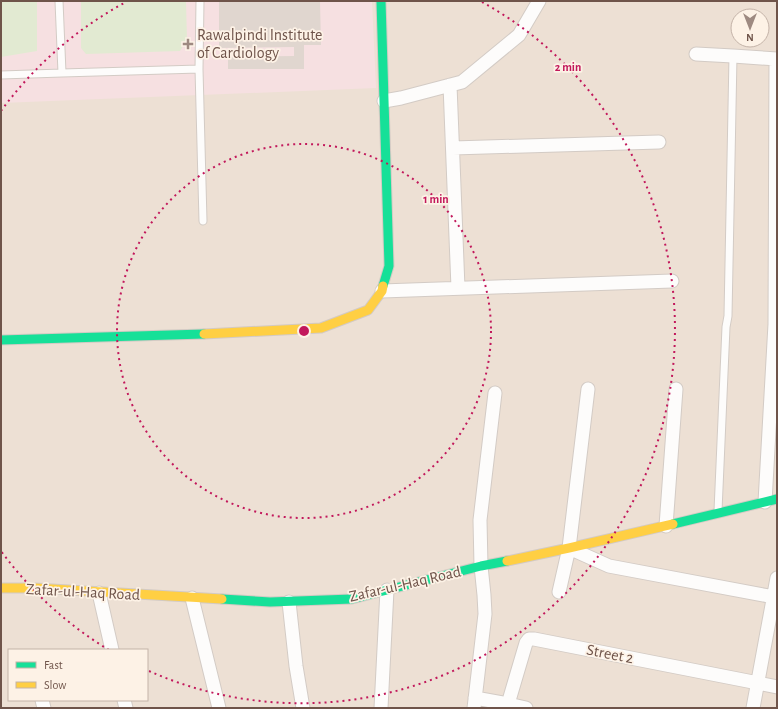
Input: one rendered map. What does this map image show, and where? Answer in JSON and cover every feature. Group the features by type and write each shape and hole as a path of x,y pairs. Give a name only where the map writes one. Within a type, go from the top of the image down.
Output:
{"street":[{"path":"1,340 176,335 321,328 368,310 382,291 389,266 381,1"},
{"path":"384,101 462,82 518,35 539,1"},
{"path":"696,54 776,59 776,324 771,501"},
{"path":"450,85 458,288"},
{"path":"453,148 659,142"},
{"path":"382,291 672,281"},
{"path":"559,592 570,548 588,389"},
{"path":"666,526 676,389"},
{"path":"495,393 480,520 485,614 474,703 508,704 526,708"},
{"name":"Zafar-ul-Haq Road","path":"1,588 35,588 270,602 352,599 482,566 570,548 771,501"},
{"path":"570,548 609,566 774,597"},
{"path":"753,708 777,578"},
{"path":"382,708 387,590"},
{"path":"99,593 112,649"},
{"path":"192,598 219,708"},
{"path":"289,602 296,666 303,708"},
{"name":"Street 2","path":"508,704 526,643 529,639 758,682"},
{"path":"758,682 777,687"}],"lane":[{"path":"58,1 62,73"},
{"path":"200,1 199,69 203,221"},
{"path":"718,514 726,327 728,316 733,56"},
{"path":"1,75 199,69"}],"shaded area":[{"path":"1,1 777,1 777,708 1,708"},
{"name":"Rawalpindi Institute of Cardiology","path":"1,1 372,1 376,88 1,103"}],"green space":[{"path":"1,1 37,1 37,51 1,57"},
{"path":"81,1 186,1 187,40 180,51 86,54 81,48"}],"building":[{"name":"Rawalpindi Institute of Cardiology","path":"219,1 320,1 321,45 304,45 304,69 228,69 228,57 294,56 294,47 219,48"}],"traffic: fast":[{"path":"381,1 389,266 383,286"},
{"path":"1,340 204,334"},
{"path":"673,524 777,499"},
{"path":"222,599 270,602 352,599 481,566 507,561"}],"traffic: slow":[{"path":"204,334 321,328 368,310 382,291 383,286"},
{"path":"507,561 673,524"},
{"path":"1,588 35,588 222,599"}],"place":[{"name":"Rawalpindi Institute of Cardiology","path":"188,44"}]}
